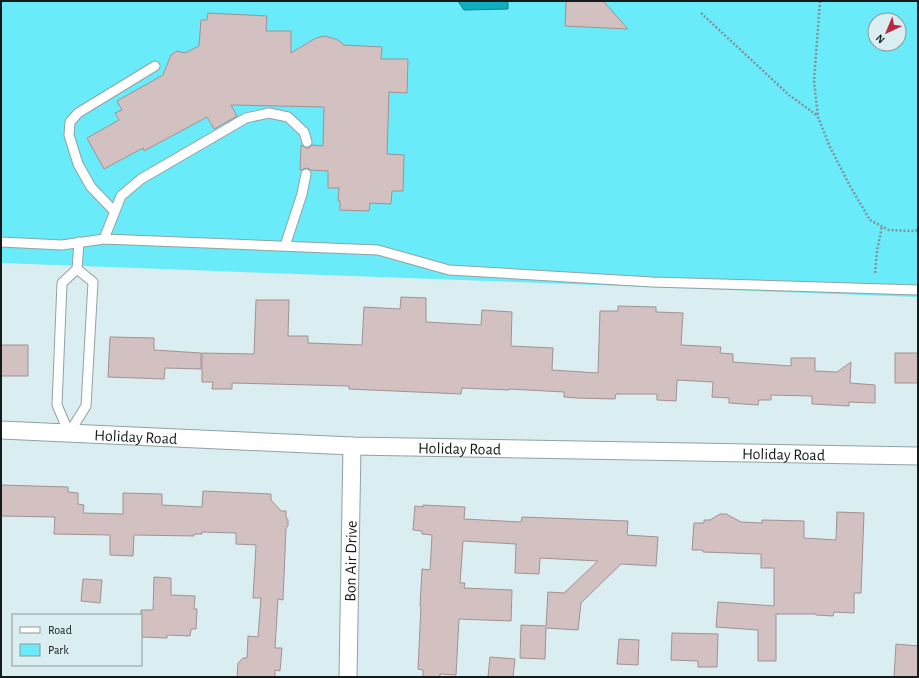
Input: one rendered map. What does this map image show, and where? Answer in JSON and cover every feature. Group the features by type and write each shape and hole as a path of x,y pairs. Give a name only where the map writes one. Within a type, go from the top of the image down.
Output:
{"street":[{"name":"Holiday Road","path":"1,430 352,446 918,456"},
{"name":"Bon Air Drive","path":"348,677 352,446"}],"lane":[{"path":"115,212 91,187 78,164 69,136 70,122 78,113 155,66"},
{"path":"104,239 121,196 140,179 246,118 269,113 288,117 304,132 308,142"},
{"path":"285,246 302,194 306,174"},
{"path":"1,242 62,245 104,239 378,250 449,270 652,282 918,290"},
{"path":"69,433 57,405 61,298 62,283 77,269 79,242"},
{"path":"69,433 86,406 93,282 77,269"}],"path":[{"path":"820,1 814,81 818,117 830,147 850,186 870,220 889,230 918,230"},
{"path":"701,13 789,95 818,117"},
{"path":"873,288 877,250 882,226"}],"green space":[{"path":"1,1 918,1 918,297 1,263"}],"shaded area":[{"path":"458,1 508,1 508,9 464,10"}],"building":[{"path":"566,1 603,1 628,29 565,26"},
{"path":"208,13 267,16 266,31 291,31 291,53 316,38 325,36 338,40 344,45 382,47 381,59 408,59 407,93 389,92 387,154 404,155 403,191 392,191 391,204 370,203 369,211 340,210 340,201 338,201 339,188 328,188 328,171 311,170 307,168 300,170 301,145 306,148 309,148 312,145 323,146 324,107 231,105 237,116 214,129 207,117 144,151 143,148 104,169 87,138 119,120 115,113 122,110 117,101 163,75 171,55 177,51 185,53 199,46 201,20 207,20"},
{"path":"401,297 426,298 426,322 481,325 482,310 512,312 511,346 553,348 552,370 598,373 600,311 618,311 618,306 656,307 656,312 683,313 681,345 721,347 720,353 733,354 733,362 791,366 791,358 815,358 815,371 837,372 851,362 850,383 875,385 875,403 849,402 849,406 812,404 812,396 771,395 771,400 759,400 758,405 729,403 729,398 712,397 713,382 677,380 676,401 657,400 657,394 616,394 615,399 577,398 564,397 564,392 509,389 462,388 461,394 349,389 349,386 232,383 232,389 212,389 213,382 202,382 202,353 254,354 256,300 289,300 288,336 308,336 308,343 362,345 364,307 400,309"},
{"path":"110,337 154,338 154,350 201,353 201,369 165,368 164,379 108,377"},
{"path":"1,345 28,345 28,376 1,376"},
{"path":"895,353 918,353 918,383 895,383"},
{"path":"1,485 68,487 68,492 78,493 78,504 84,505 83,513 123,514 123,493 162,494 162,505 202,507 203,491 271,494 271,500 281,511 286,511 286,517 288,520 288,526 286,528 283,600 278,599 275,648 282,648 280,671 275,670 275,677 237,677 238,663 243,658 247,658 248,636 258,637 261,598 253,598 256,545 236,544 236,533 202,532 202,534 194,534 194,536 134,535 133,556 110,555 110,535 54,534 55,517 1,516"},
{"path":"423,505 465,507 464,519 521,522 522,517 628,521 627,535 658,537 656,566 621,564 581,603 578,630 546,628 545,659 520,658 521,625 546,626 548,592 564,593 598,561 540,558 539,574 515,573 516,544 463,541 460,583 465,583 464,588 512,590 511,621 459,619 456,675 440,674 440,677 423,677 423,670 418,669 422,569 430,570 432,535 422,534 422,531 413,530 415,506 423,507"},
{"path":"837,512 864,513 861,593 854,593 854,613 834,612 833,616 816,614 776,614 776,661 758,661 758,630 716,627 718,602 774,606 774,568 761,568 761,554 703,552 703,550 692,550 694,523 704,523 704,520 710,520 720,514 726,514 741,522 762,523 762,520 804,521 804,538 836,540"},
{"path":"154,577 171,578 171,595 195,596 194,609 197,609 196,629 191,629 190,636 167,635 167,638 142,637 141,610 153,610"},
{"path":"83,579 102,580 100,603 81,601"},
{"path":"672,633 718,634 717,667 698,667 698,661 671,660"},
{"path":"619,639 639,640 638,665 617,664"},
{"path":"896,644 918,646 918,677 894,677"},
{"path":"490,657 515,659 513,677 488,677"}]}
